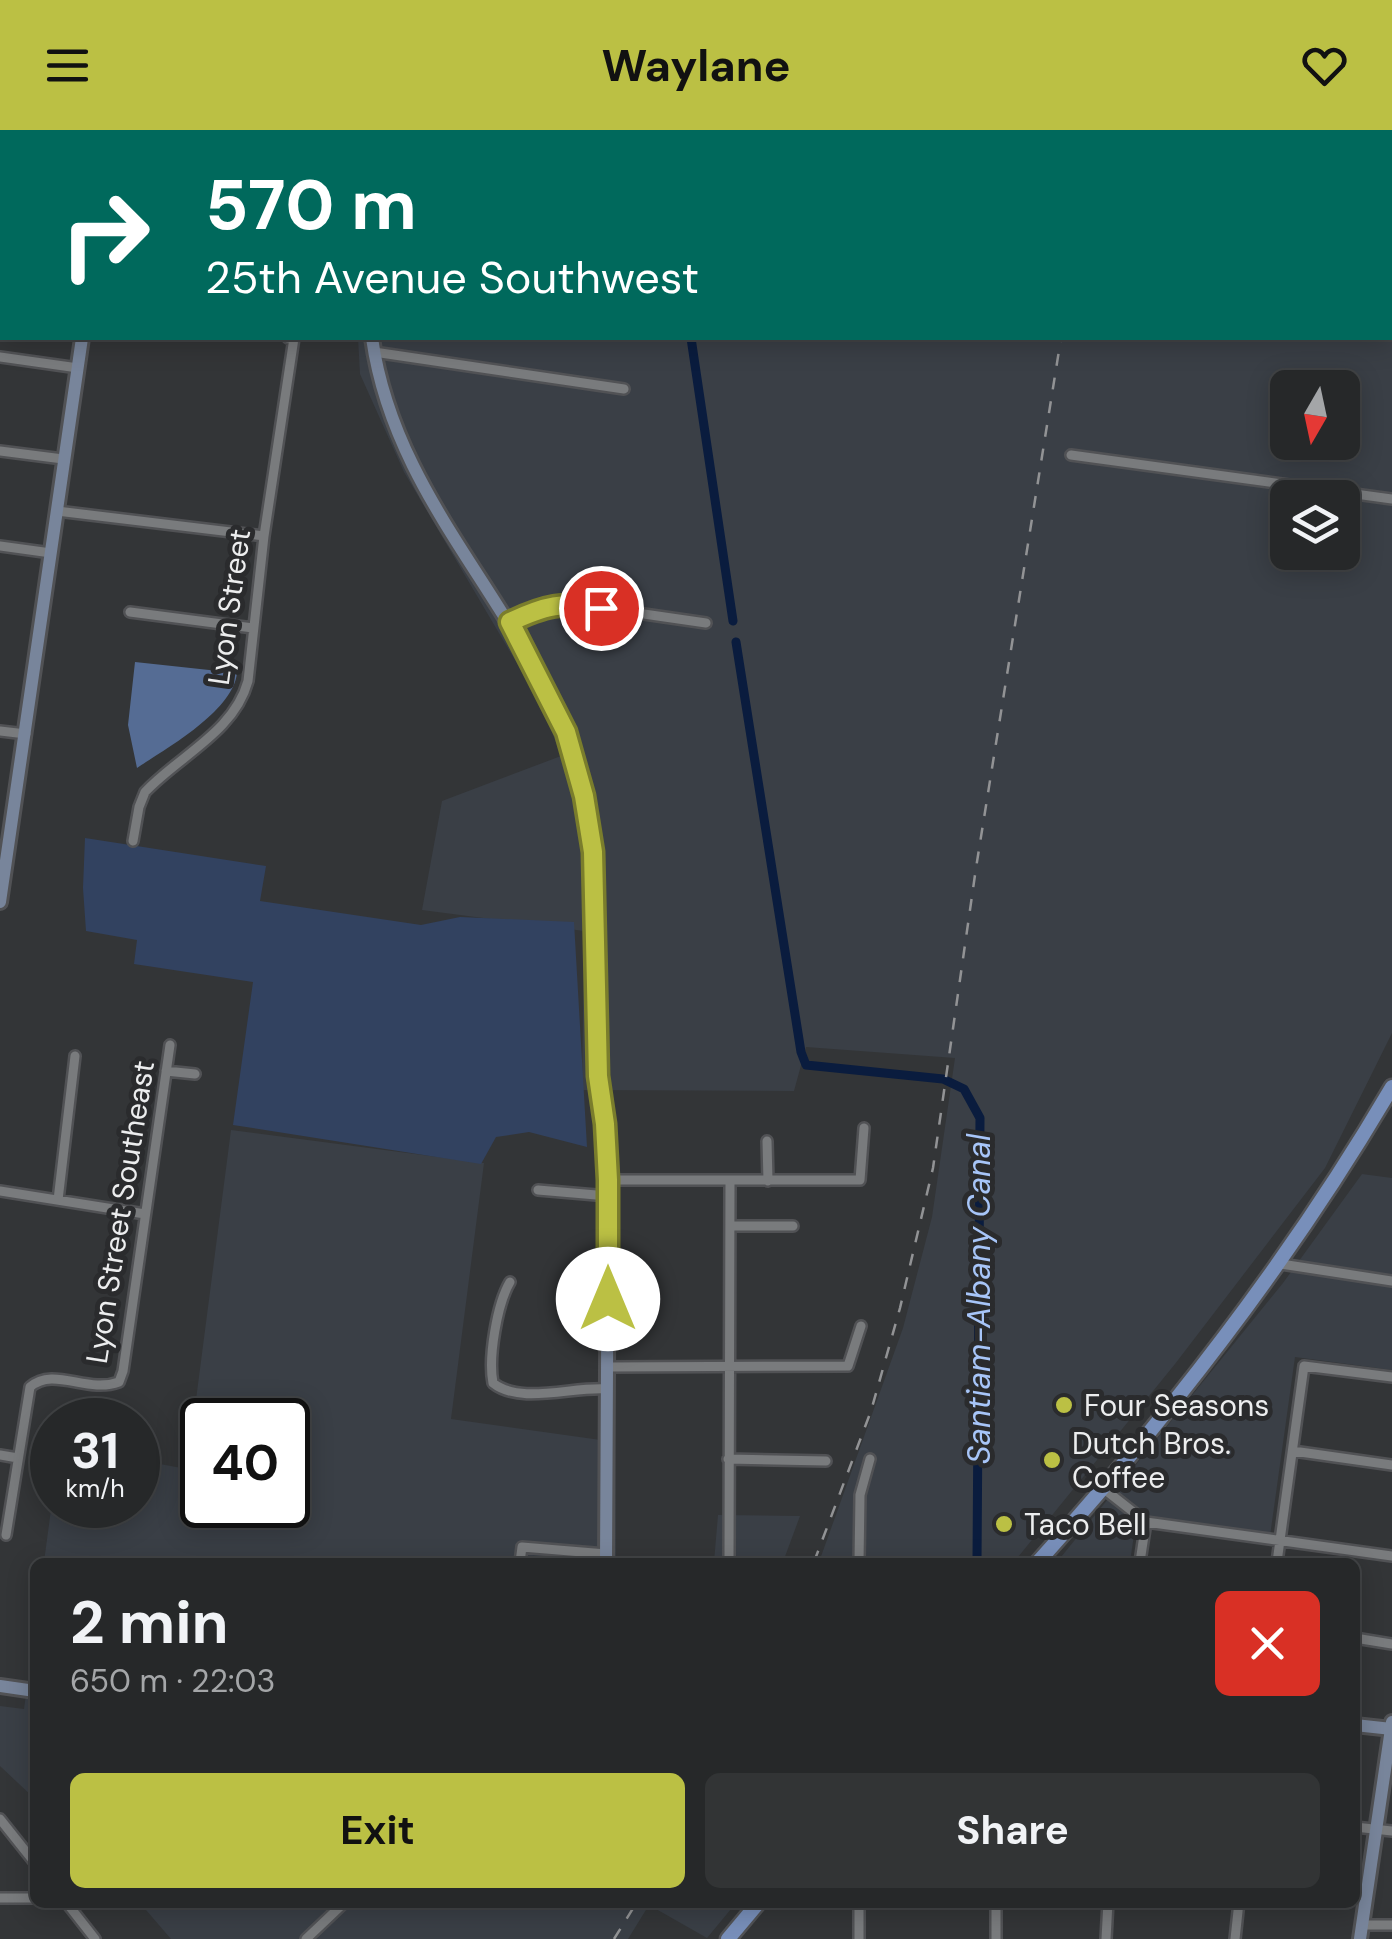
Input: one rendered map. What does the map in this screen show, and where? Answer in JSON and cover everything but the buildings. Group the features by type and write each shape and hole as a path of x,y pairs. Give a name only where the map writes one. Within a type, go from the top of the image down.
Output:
{"main road":[{"path":"1042,1558 1104,1489 1280,1264 1392,1088"},
{"path":"728,1939 754,1908"}],"street":[{"path":"0,902 82,340"},
{"name":"Lyon Street","path":"132,841 146,792 231,717 243,701 291,340"},
{"path":"521,1558 522,1547 606,1558 608,1180 598,1076 593,852 584,796 566,732 510,622 424,491 391,420 373,345 624,389"},
{"path":"0,357 78,368"},
{"path":"0,451 63,460"},
{"path":"1071,456 1392,499"},
{"path":"57,511 264,536"},
{"path":"0,546 51,553"},
{"path":"510,622 542,607 576,604 706,623"},
{"path":"130,612 253,628"},
{"path":"0,731 26,734"},
{"name":"Lyon Street Southeast","path":"6,1535 30,1387 49,1378 104,1388 119,1382 170,1045"},
{"path":"58,1200 75,1056"},
{"path":"166,1071 195,1074"},
{"path":"608,1180 860,1180 864,1128"},
{"path":"767,1141 768,1180"},
{"path":"729,1558 730,1180"},
{"path":"538,1190 608,1196"},
{"path":"0,1191 146,1214"},
{"path":"730,1226 792,1226"},
{"path":"1280,1264 1392,1280"},
{"path":"510,1282 500,1301 491,1368 493,1383 502,1389 535,1393 587,1387 607,1389"},
{"path":"607,1367 848,1366 861,1326"},
{"path":"1278,1558 1304,1366 1392,1377"},
{"path":"1292,1451 1392,1465"},
{"path":"0,1455 18,1458"},
{"path":"858,1558 860,1495 870,1459"},
{"path":"728,1460 826,1461"},
{"path":"1104,1489 1146,1522 1392,1556"},
{"path":"1141,1558 1146,1522"},
{"path":"1360,1639 1392,1644"},
{"path":"0,1686 30,1690"},
{"path":"1392,1722 1385,1830 1361,1932 1392,1925"},
{"path":"1360,1726 1391,1729"},
{"path":"0,1819 30,1857"},
{"path":"1360,1828 1385,1830"},
{"path":"0,1898 30,1898"},
{"path":"71,1908 95,1939"},
{"path":"306,1939 339,1908"},
{"path":"859,1908 859,1939"},
{"path":"996,1908 996,1939"},
{"path":"1106,1939 1108,1908"},
{"path":"1235,1939 1238,1908"}],"shaded area":[{"path":"358,340 1392,340 1392,1033 1325,1168 1175,1364 1017,1558 820,1558 903,1328 932,1217 955,1058 806,1047 794,1091 582,1090 584,931 422,910 442,801 561,756 542,706 404,472 360,374"},
{"path":"135,662 237,673 233,687 212,714 137,768 128,725"},
{"path":"85,838 266,866 260,901 421,925 460,917 574,922 587,1147 529,1132 496,1137 481,1164 233,1125 253,982 134,964 137,940 86,931"},
{"path":"231,1130 484,1163 451,1419 615,1442 616,1558 45,1558 49,1528 160,1528 160,1464 180,1468 180,1528 310,1528 310,1398 196,1398"},
{"path":"1362,1174 1392,1178 1392,1370 1295,1357 1270,1536 1148,1518 1135,1528 1131,1558 1060,1558 1283,1283"},
{"path":"718,1515 800,1516 784,1558 714,1558"},
{"path":"30,1665 30,1794 0,1766 0,1706 24,1709"},
{"path":"144,1908 647,1908 628,1939 171,1939"},
{"path":"654,1908 732,1908 707,1938"}],"waterway":[{"name":"Santiam-Albany Canal","path":"691,340 733,621"},
{"name":"Santiam-Albany Canal","path":"736,642 806,1065 943,1079 964,1089 980,1118 977,1558"}],"railway":[{"path":"816,1558 871,1411 933,1168 976,868 1061,340"},
{"path":"614,1939 633,1908"}],"place":[{"name":"Four Seasons","path":"1064,1405"},
{"name":"Dutch Bros. Coffee","path":"1052,1460"},
{"name":"Taco Bell","path":"1004,1524"}],"route":[{"path":"601,608 576,604 542,607 510,622 542,678 566,732 584,796 593,852 598,1076 608,1180 608,1299"}]}
